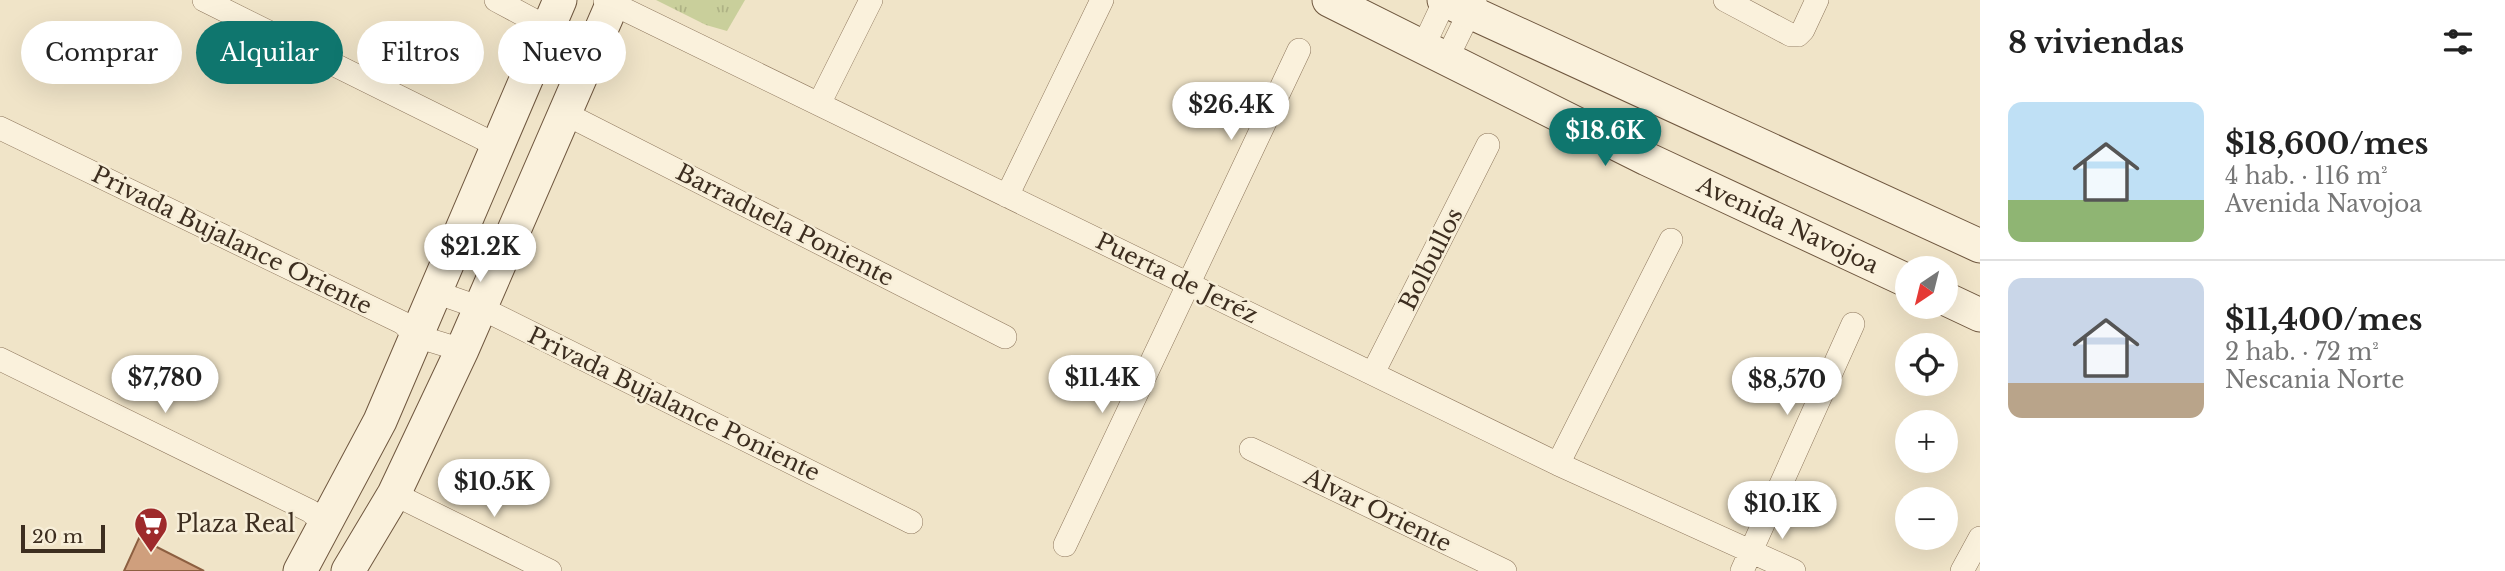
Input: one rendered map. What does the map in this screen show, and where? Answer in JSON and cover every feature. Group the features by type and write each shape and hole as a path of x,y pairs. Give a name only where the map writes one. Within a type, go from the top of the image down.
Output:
{"street":[{"path":"204,0 486,140 496,151"},
{"path":"300,571 380,421 554,14 496,0"},
{"path":"819,104 871,0"},
{"path":"1007,196 1102,0"},
{"name":"Avenida Navojoa","path":"1329,0 1647,159 1895,275"},
{"path":"1725,0 1791,35 1798,35 1803,30 1817,0"},
{"path":"603,21 610,1"},
{"name":"Puerta de Jeréz","path":"610,1 1558,464 1747,561 1794,571"},
{"path":"1435,52 1456,2 1980,246"},
{"path":"1065,545 1299,50"},
{"path":"348,571 394,494 463,350 577,84"},
{"name":"Barraduela Poniente","path":"565,113 1005,337"},
{"name":"Privada Bujalance Oriente","path":"0,128 402,323 416,336 463,350"},
{"name":"Bolbullos","path":"1373,373 1489,145"},
{"path":"1558,464 1671,240"},
{"name":"Privada Bujalance Poniente","path":"435,292 481,308 911,522"},
{"path":"1958,305 1980,315"},
{"path":"1747,561 1853,324"},
{"path":"0,359 310,511 326,524"},
{"name":"Alvar Oriente","path":"1251,449 1505,571"},
{"path":"394,494 550,571"},
{"path":"1962,571 1980,538"}],"green space":[{"path":"656,0 745,0 727,31 706,25"}],"building":[{"name":"Plaza Real","path":"139,538 204,571 124,571"}],"place":[{"name":"Plaza Real","path":"151,554"}]}
